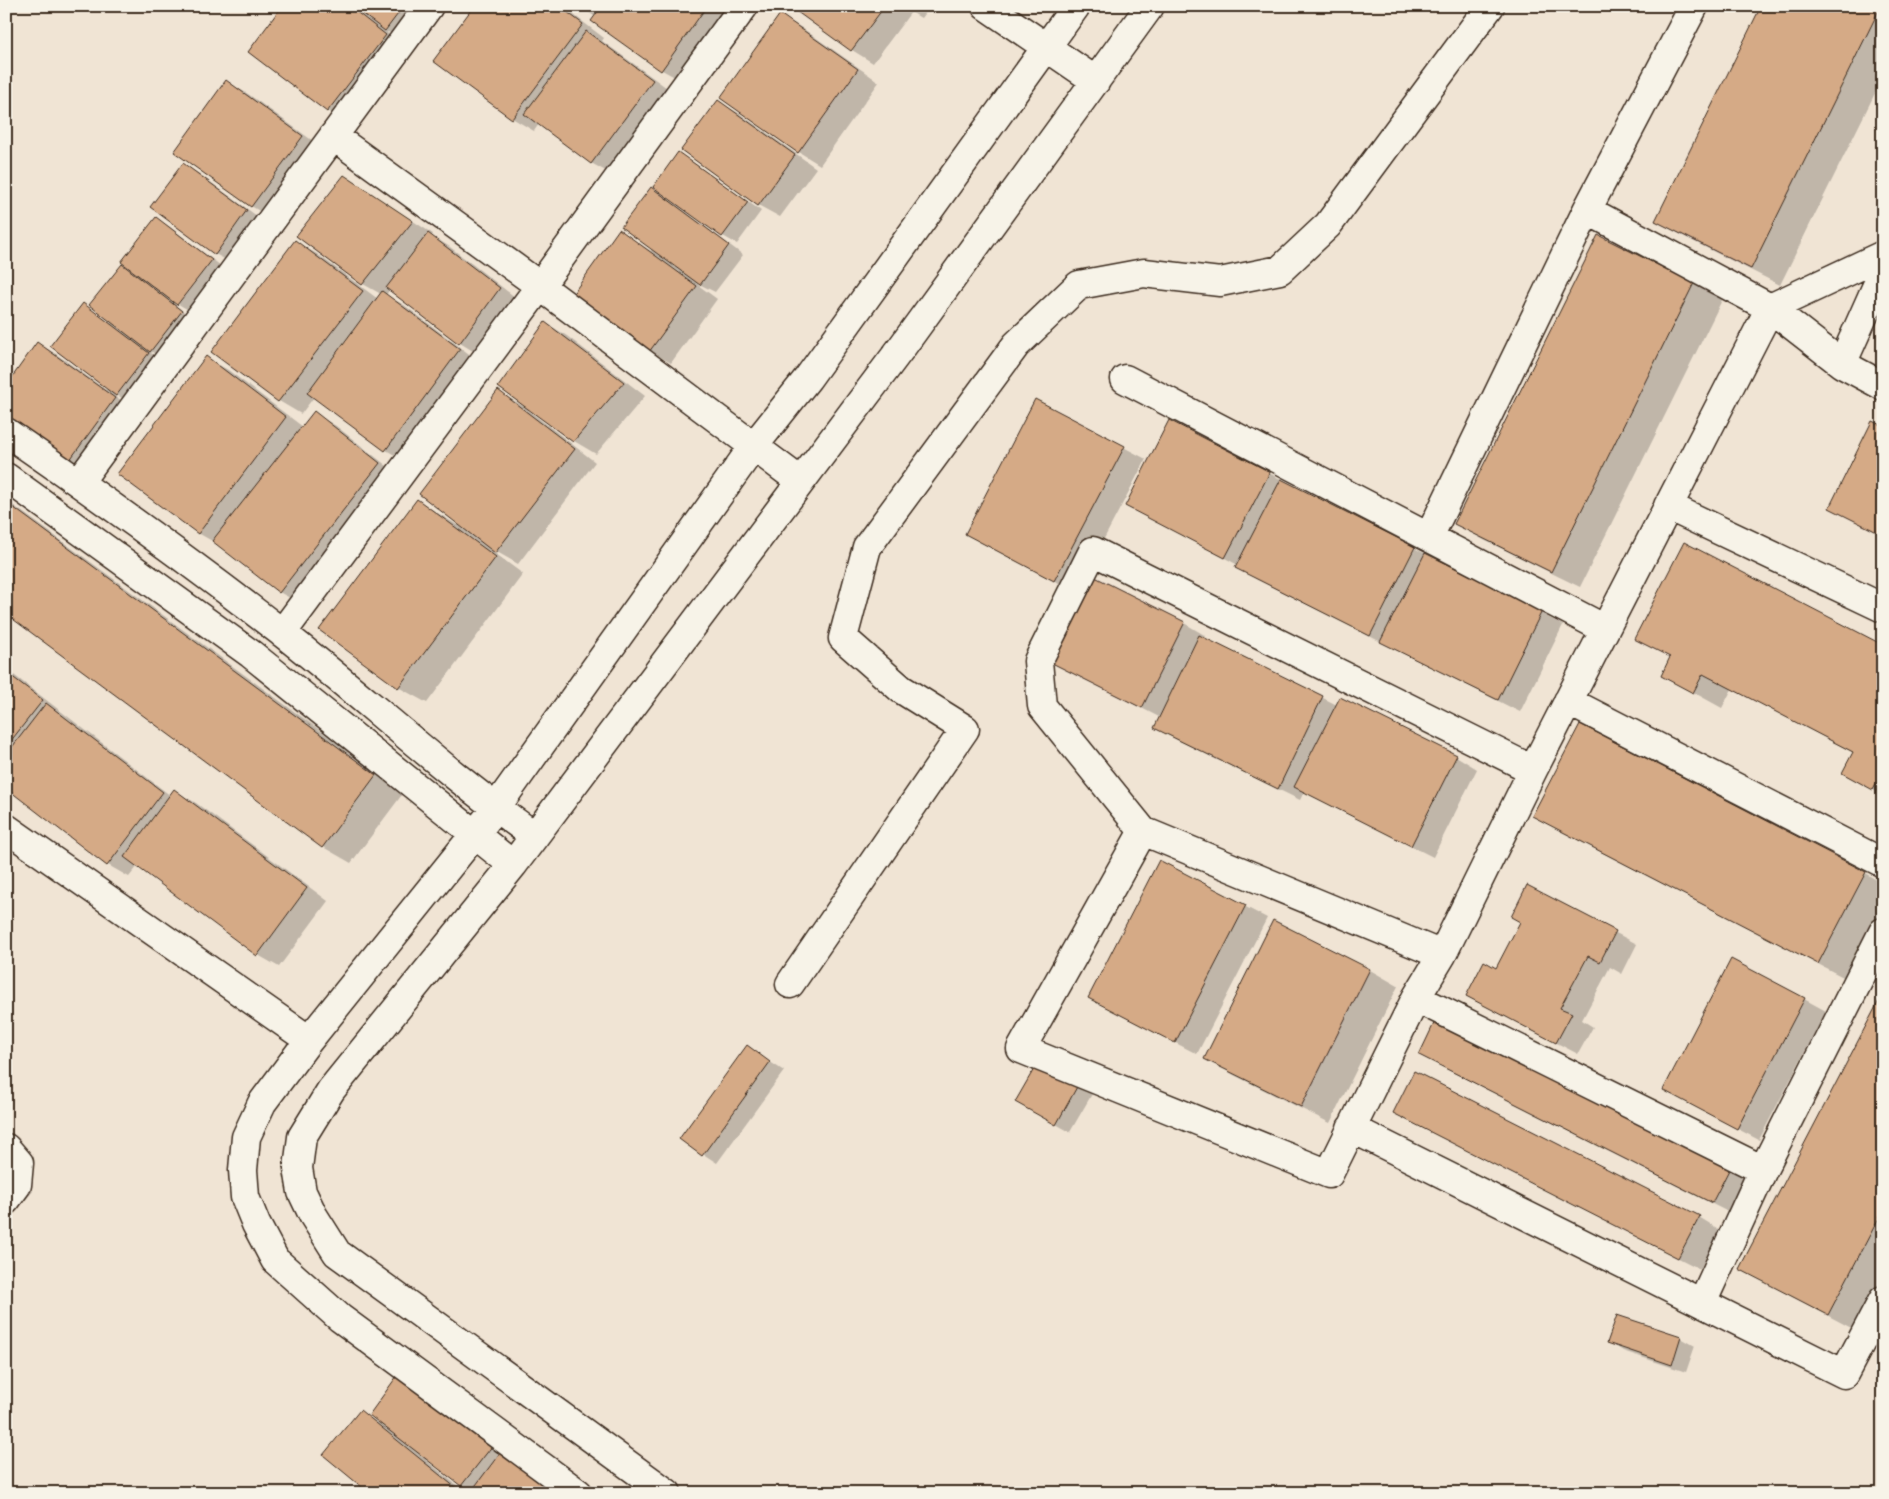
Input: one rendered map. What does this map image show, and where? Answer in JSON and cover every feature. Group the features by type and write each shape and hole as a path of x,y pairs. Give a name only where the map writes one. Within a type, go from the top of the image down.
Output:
{"street":[{"path":"79,482 429,6"},
{"path":"282,633 540,286 744,6"},
{"path":"986,6 1096,81"},
{"path":"578,1493 340,1318 276,1260 256,1224 245,1197 246,1137 262,1103 309,1040 495,809 754,447 808,378 1047,49 1076,6"},
{"path":"667,1493 337,1253 313,1215 302,1192 298,1168 302,1137 331,1090 513,865 902,347 1150,6"},
{"path":"790,984 965,729 901,689 843,638 867,547 1016,345 1080,284 1144,273 1220,282 1280,270 1328,225 1490,6"},
{"path":"1429,536 1587,210 1694,6"},
{"path":"333,136 540,286 800,481"},
{"path":"1587,210 1770,308 1842,364 1883,386"},
{"path":"1143,831 1021,1049 1329,1174 1416,998 1442,955 1533,770 1770,308 1883,255"},
{"path":"1842,364 1883,272"},
{"path":"1125,380 1429,536 1605,629"},
{"path":"6,432 79,482 282,633 495,809 535,836"},
{"path":"6,478 251,654 513,865"},
{"path":"1668,506 1883,608"},
{"path":"1442,955 1143,831 1042,706 1038,661 1093,551 1533,770"},
{"path":"1568,701 1883,863"},
{"path":"6,828 309,1040"},
{"path":"1702,1303 1763,1170 1883,932"},
{"path":"1416,998 1763,1170"},
{"path":"1351,1128 1844,1374 1883,1300"},
{"path":"6,1148 19,1163 17,1185 6,1200"}],"building":[{"path":"282,6 349,6 386,35 327,112 248,52"},
{"path":"352,6 404,6 385,31"},
{"path":"474,6 559,6 583,24 512,119 433,61"},
{"path":"602,6 707,6 661,71 591,21"},
{"path":"789,6 885,6 851,51"},
{"path":"1761,6 1881,6 1751,269 1655,221"},
{"path":"780,14 858,69 798,153 720,98"},
{"path":"586,31 653,80 591,164 524,114"},
{"path":"226,80 303,136 251,207 174,152"},
{"path":"718,100 795,155 758,206 681,150"},
{"path":"678,152 748,202 722,237 653,187"},
{"path":"183,163 247,210 215,255 150,207"},
{"path":"344,175 413,221 362,285 296,236"},
{"path":"651,187 729,245 700,285 621,227"},
{"path":"156,217 212,260 177,305 121,262"},
{"path":"619,229 697,286 649,352 572,295"},
{"path":"428,233 500,288 459,344 386,288"},
{"path":"1598,235 1694,283 1551,572 1454,524"},
{"path":"295,240 363,291 278,402 211,352"},
{"path":"122,264 182,311 150,352 89,305"},
{"path":"382,291 460,349 385,451 307,393"},
{"path":"83,303 149,353 116,396 50,346"},
{"path":"545,322 624,382 573,442 498,387"},
{"path":"37,342 115,398 69,461 6,416 6,377 10,380"},
{"path":"206,356 286,417 198,534 117,474"},
{"path":"498,390 575,449 495,553 419,494"},
{"path":"1035,399 1125,446 1054,581 965,534"},
{"path":"314,411 380,463 279,593 212,541"},
{"path":"1169,420 1270,472 1225,558 1125,506"},
{"path":"1872,421 1883,426 1883,535 1829,508"},
{"path":"1281,479 1415,547 1370,636 1235,568"},
{"path":"417,499 496,557 398,688 319,630"},
{"path":"6,502 376,775 322,848 6,614"},
{"path":"1684,542 1883,645 1883,772 1873,790 1842,773 1853,752 1703,674 1693,693 1661,676 1670,657 1634,639"},
{"path":"1425,553 1542,611 1498,700 1380,642"},
{"path":"1091,575 1185,622 1142,708 1048,661"},
{"path":"1199,635 1323,696 1278,789 1154,728"},
{"path":"6,672 43,700 6,747"},
{"path":"1340,697 1457,755 1411,846 1294,787"},
{"path":"46,703 163,792 107,866 6,788 6,755"},
{"path":"1580,724 1866,872 1818,964 1532,816"},
{"path":"174,789 307,888 257,956 124,857"},
{"path":"1159,860 1246,905 1175,1043 1088,998"},
{"path":"1527,885 1616,931 1600,962 1588,956 1560,1008 1572,1013 1556,1043 1466,996 1484,961 1496,968 1520,922 1511,917"},
{"path":"1273,920 1370,969 1301,1107 1204,1059"},
{"path":"1731,959 1805,998 1737,1129 1663,1090"},
{"path":"1883,993 1883,1210 1828,1315 1739,1269"},
{"path":"1438,1015 1732,1164 1712,1203 1419,1055"},
{"path":"747,1045 770,1062 702,1156 679,1139"},
{"path":"1038,1062 1078,1085 1056,1125 1015,1102"},
{"path":"1414,1071 1700,1216 1678,1258 1393,1113"},
{"path":"1617,1315 1681,1336 1672,1365 1607,1343"},
{"path":"402,1369 497,1440 461,1486 369,1415"},
{"path":"360,1410 456,1488 451,1493 369,1493 323,1455"},
{"path":"503,1449 562,1493 470,1493"}]}
